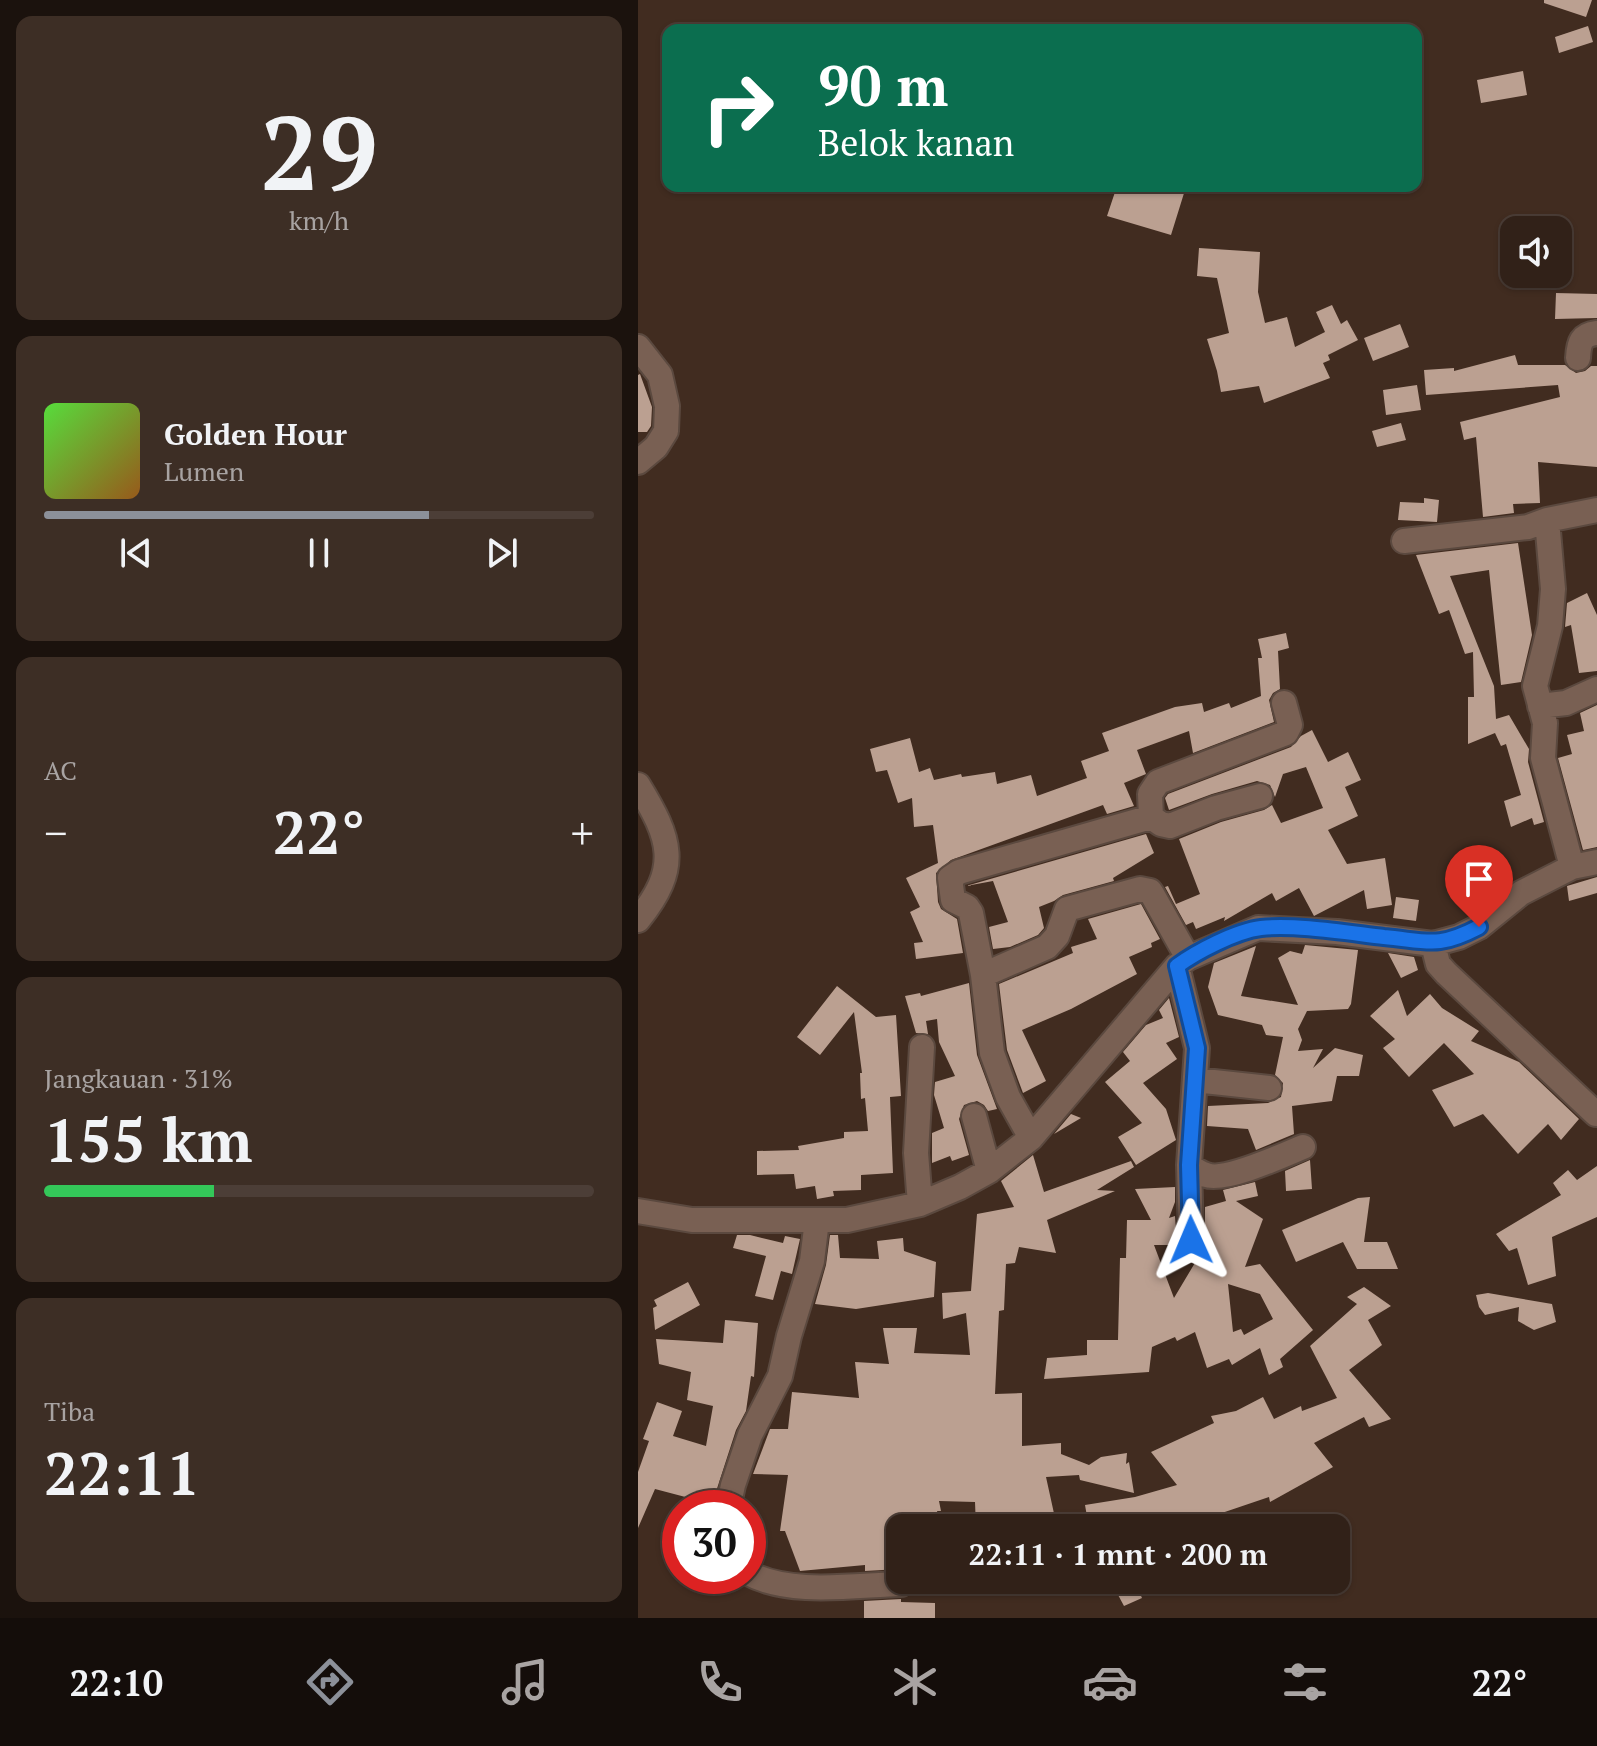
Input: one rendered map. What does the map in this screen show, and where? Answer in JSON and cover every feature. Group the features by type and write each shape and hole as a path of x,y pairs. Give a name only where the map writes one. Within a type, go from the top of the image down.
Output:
{"street":[{"path":"1578,358 1582,338 1597,333"},
{"path":"638,347 660,375 667,406 666,431 656,447 638,462"},
{"path":"1404,541 1528,527 1597,510"},
{"path":"1547,520 1553,589 1550,626 1535,686 1545,723 1543,758 1572,867"},
{"path":"1540,706 1566,703 1597,689"},
{"path":"1151,817 1151,789 1158,782 1286,733 1290,725 1284,703"},
{"path":"638,785 668,842 668,860 652,902 638,920"},
{"path":"1151,817 1170,826 1216,808 1260,796"},
{"path":"1031,1138 1008,1097 992,1053 983,975 971,913 967,907 953,900 950,877 1151,817"},
{"path":"638,1211 692,1220 847,1220 920,1204 989,1171 1031,1138 1182,962 1258,928 1337,932 1433,944 1459,937 1479,927 1521,893 1572,867 1597,862"},
{"path":"983,975 1047,947 1057,936 1067,909 1140,889 1150,891 1182,962 1197,1048 1189,1165 1191,1240"},
{"path":"1433,944 1438,964 1446,973 1596,1114"},
{"path":"920,1204 916,1153 922,1047"},
{"path":"1195,1080 1269,1088"},
{"path":"974,1116 989,1171"},
{"path":"1189,1165 1205,1175 1215,1176 1258,1166 1303,1147"},
{"path":"732,1490 750,1435 780,1376 788,1351 789,1336 812,1261 817,1220"},
{"path":"766,1581 795,1587 886,1584"}],"building":[{"path":"1544,0 1592,0 1586,17 1544,3"},
{"path":"1588,26 1593,42 1559,53 1555,37"},
{"path":"1523,71 1527,95 1481,103 1477,80"},
{"path":"1115,192 1184,192 1171,235 1107,216"},
{"path":"1199,248 1260,252 1258,292 1265,323 1287,317 1295,347 1325,332 1316,312 1332,305 1341,324 1347,320 1358,340 1328,355 1330,360 1323,363 1330,378 1264,403 1259,386 1221,392 1207,339 1229,333 1217,278 1197,276"},
{"path":"1556,293 1597,294 1597,318 1555,319"},
{"path":"1400,324 1409,347 1373,361 1364,338"},
{"path":"1515,355 1518,365 1565,365 1576,373 1597,366 1597,467 1538,462 1540,503 1513,504 1514,513 1483,517 1476,437 1464,440 1460,422 1560,397 1558,385 1426,395 1424,370 1454,368 1454,371"},
{"path":"640,374 652,407 651,426 647,432 638,432"},
{"path":"1417,385 1421,410 1386,415 1383,390"},
{"path":"1401,423 1406,440 1377,447 1372,431"},
{"path":"1424,498 1439,500 1437,522 1398,520 1400,502 1424,503"},
{"path":"1518,543 1532,635 1521,682 1501,685 1489,570 1450,576 1494,686 1496,719 1509,715 1529,749 1528,762 1544,822 1534,825 1532,818 1511,827 1504,801 1521,795 1506,744 1501,746 1495,733 1468,744 1468,697 1474,697 1473,652 1465,654 1449,610 1439,614 1416,555"},
{"path":"1587,593 1597,615 1597,671 1579,673 1571,625 1565,627 1567,603"},
{"path":"1286,633 1289,648 1278,651 1280,689 1269,700 1274,722 1193,753 1189,731 1137,750 1146,774 1124,783 1134,806 1107,814 1103,805 951,860 936,873 938,902 941,909 957,919 963,953 916,959 914,943 923,942 910,912 920,907 906,878 938,863 933,825 914,827 912,798 898,803 887,770 876,772 870,749 910,738 919,772 930,768 934,780 961,774 962,777 995,772 997,784 1031,775 1037,796 1087,778 1081,761 1109,751 1102,733 1175,707 1202,703 1204,712 1229,703 1231,708 1261,696 1258,658 1262,658 1258,639"},
{"path":"1597,705 1597,847 1583,850 1558,758 1572,754 1567,735 1584,731 1580,713"},
{"path":"1312,730 1328,762 1348,752 1361,780 1345,787 1358,816 1328,830 1347,864 1385,858 1392,905 1367,909 1364,890 1314,916 1299,888 1276,901 1272,893 1224,921 1225,917 1196,929 1193,922 1186,925 1165,887 1168,886 1176,904 1200,894 1179,839 1272,805 1281,823 1323,808 1306,767 1283,774 1275,797 1270,785 1257,781 1169,810 1165,798 1168,794 1291,747"},
{"path":"1146,834 1154,853 1113,878 1114,881 1063,895 1039,907 1044,928 1038,935 1010,947 993,949 989,927 1008,922 993,881 966,886"},
{"path":"1597,877 1597,893 1569,901 1567,886"},
{"path":"1396,897 1419,900 1416,921 1393,918"},
{"path":"1141,904 1160,939 1151,943 1152,947 1129,957 1137,974 1071,1009 1022,1030 1046,1081 1023,1093 1007,1050 999,984 1073,953 1071,947 1097,939 1088,919"},
{"path":"1305,945 1358,950 1351,1004 1348,1009 1307,1011 1298,1029 1302,1040 1298,1051 1323,1049 1313,1068 1335,1048 1363,1055 1359,1076 1337,1076 1332,1101 1292,1106 1294,1134 1256,1150 1248,1129 1207,1126 1208,1106 1268,1103 1281,1097 1283,1083 1275,1075 1283,1037 1266,1035 1262,1025 1218,1015 1208,987 1214,963 1256,946 1241,996 1298,1005 1278,958 1290,951 1302,954"},
{"path":"1388,953 1414,957 1418,970 1401,978"},
{"path":"969,983 977,1055 997,1109 988,1111 977,1101 964,1105 959,1119 969,1155 952,1161 950,1156 932,1163 932,1133 944,1128 934,1095 935,1082 955,1076 939,1042 937,1019 926,1021 928,1034 916,1033 905,996 920,993 921,996"},
{"path":"837,986 876,1017 896,1015 901,1096 890,1097 893,1173 861,1175 861,1190 833,1191 834,1196 817,1199 815,1186 796,1189 794,1174 757,1175 757,1151 799,1150 798,1146 844,1138 844,1132 868,1131 865,1098 861,1099 862,1073 854,1012 820,1055 797,1037"},
{"path":"1398,990 1407,1016 1430,994 1442,1008 1479,1031 1471,1041 1519,1062 1579,1119 1561,1140 1548,1124 1518,1154 1483,1114 1454,1127 1432,1090 1474,1074 1444,1043 1409,1077 1383,1048 1395,1039 1370,1016"},
{"path":"1169,998 1179,1037 1166,1043 1177,1059 1143,1083 1166,1109 1176,1140 1136,1165 1118,1137 1142,1123 1105,1082 1130,1061 1123,1052 1146,1025 1163,1018 1159,1010"},
{"path":"1071,1114 1081,1118 1054,1134"},
{"path":"1033,1155 1044,1192 1131,1161 1134,1167 1097,1190 1115,1191 1047,1220 1056,1253 1019,1247 1015,1263 1006,1264 1004,1310 999,1311 995,1394 1022,1393 1022,1446 1061,1443 1061,1454 1089,1465 1101,1457 1127,1453 1126,1464 1129,1462 1134,1493 1080,1480 1079,1475 1046,1477 1054,1514 975,1514 975,1502 939,1501 941,1511 937,1511 938,1514 886,1514 886,1570 865,1571 865,1565 800,1571 785,1531 780,1531 788,1475 753,1474 770,1429 788,1429 792,1392 859,1398 855,1362 889,1364 883,1328 917,1328 914,1353 970,1355 966,1313 943,1319 942,1293 971,1291 977,1214 1014,1207 1001,1181"},
{"path":"1310,1160 1312,1189 1286,1191 1285,1171"},
{"path":"1597,1166 1597,1217 1552,1237 1556,1276 1528,1285 1517,1248 1509,1251 1496,1234 1561,1195 1553,1183 1568,1170 1577,1180"},
{"path":"1255,1182 1258,1196 1236,1201 1263,1219 1245,1267 1260,1264 1313,1330 1280,1359 1283,1367 1269,1375 1260,1348 1232,1365 1229,1359 1207,1368 1195,1332 1177,1341 1175,1337 1152,1347 1149,1372 1044,1379 1047,1358 1087,1355 1087,1340 1118,1340 1120,1258 1126,1258 1127,1220 1151,1220 1135,1189 1175,1187 1175,1202 1169,1218 1175,1216 1177,1245 1154,1245 1174,1298 1205,1246 1205,1207 1226,1201 1223,1190","holes":["1228,1284 1260,1294 1273,1319 1244,1335 1241,1329 1233,1332"]},
{"path":"1370,1197 1364,1242 1387,1242 1398,1269 1357,1269 1343,1242 1296,1262 1282,1230 1358,1198"},
{"path":"737,1235 783,1243 785,1236 800,1239 792,1274 781,1271 773,1300 755,1296 766,1256 733,1248"},
{"path":"830,1235 838,1235 840,1258 879,1259 877,1241 903,1238 904,1251 936,1262 934,1297 856,1309 815,1304 826,1265"},
{"path":"688,1282 700,1305 655,1330 653,1308 657,1306 654,1300"},
{"path":"1364,1287 1391,1306 1368,1320 1382,1345 1349,1370 1391,1419 1369,1427 1364,1417 1314,1443 1333,1467 1270,1502 1269,1497 1219,1514 1087,1514 1085,1505 1135,1497 1177,1485 1151,1452 1214,1423 1211,1416 1236,1411 1263,1397 1274,1419 1301,1406 1302,1411 1337,1398 1310,1346 1357,1304 1347,1297"},
{"path":"1488,1293 1552,1304 1556,1322 1534,1330 1518,1321 1519,1307 1485,1315 1476,1295"},
{"path":"725,1320 758,1323 754,1377 751,1376 746,1411 736,1430 717,1490 655,1489 638,1528 638,1472 649,1441 643,1439 657,1402 682,1411 673,1436 706,1446 713,1406 687,1400 691,1372 659,1364 656,1339 723,1343"},
{"path":"1118,1594 1140,1594 1142,1598 1124,1606"},
{"path":"901,1599 901,1602 935,1603 935,1618 864,1618 864,1601"}],"route":[{"path":"1191,1240 1189,1165 1197,1048 1177,966 1243,932 1258,928 1337,932 1433,944 1459,937 1479,927"}]}
